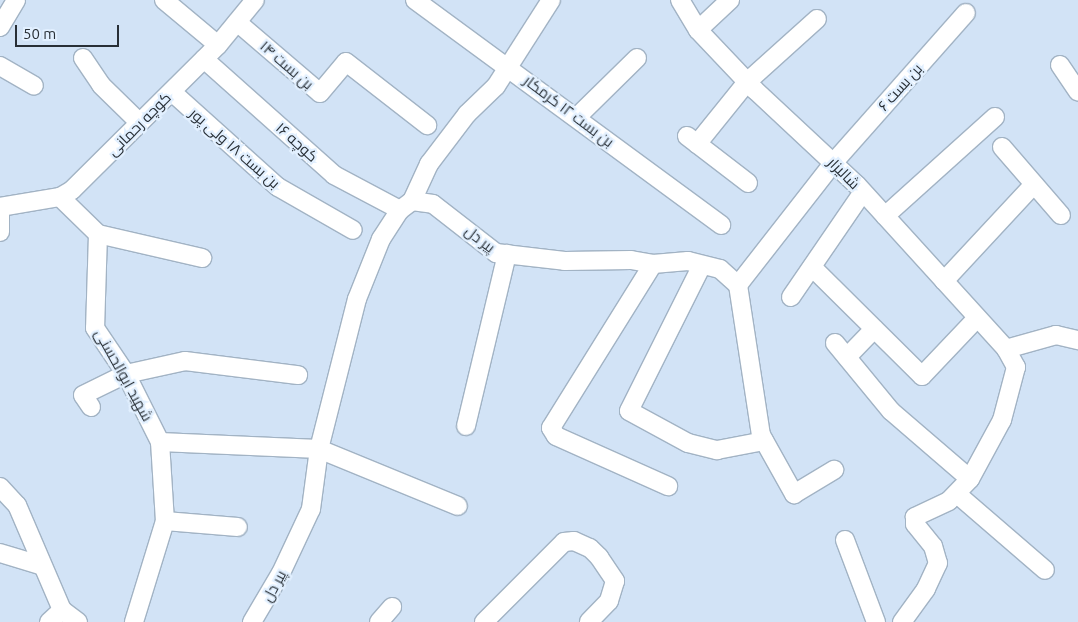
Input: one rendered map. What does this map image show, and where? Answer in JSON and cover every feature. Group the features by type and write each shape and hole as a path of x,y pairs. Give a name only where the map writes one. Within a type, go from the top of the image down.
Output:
{"street":[{"path":"164,0 218,45"},
{"name":"کوچه رحمانی","path":"0,206 60,197 72,190 218,45 255,0"},
{"name":"بن بست ۱۲ کرمکار","path":"415,0 510,67 721,225"},
{"path":"406,206 429,164 467,114 496,86 510,67 551,0"},
{"name":"شالیزار","path":"680,0 698,30 747,82 834,162 863,192 1006,349 1016,367 1015,378 1002,420 970,479 957,494"},
{"path":"698,30 730,0"},
{"path":"0,27 11,2"},
{"name":"بن بست ۶","path":"738,285 834,162 966,13"},
{"path":"748,183 692,140 747,82 817,19"},
{"name":"بن بست ۱۴","path":"237,22 320,93 346,62 427,125"},
{"path":"83,58 101,85 140,123"},
{"path":"577,117 637,58"},
{"name":"کوچه ۱۶","path":"204,59 334,175 406,206"},
{"path":"1060,65 1078,92"},
{"path":"0,66 34,86"},
{"name":"بن بست ۱۸ ولی پور","path":"172,92 278,188 353,230"},
{"path":"885,216 995,118"},
{"path":"1002,147 1061,215"},
{"path":"944,281 1034,184"},
{"path":"791,298 863,192"},
{"path":"60,197 98,234 202,258"},
{"name":"پیر دل","path":"252,622 262,609 306,523 319,449 357,299 381,239 406,206 434,204 496,253 565,261 630,260 653,264 688,261 720,269 738,285"},
{"path":"0,212 0,232"},
{"name":"شهید ابوالحسنی","path":"98,234 95,328 126,374 160,442 165,521 134,622"},
{"path":"466,426 507,254"},
{"path":"653,264 551,428 556,436 668,486"},
{"path":"702,265 629,411 688,443 717,450 764,441"},
{"path":"812,267 922,376 977,318"},
{"path":"738,285 764,441 794,494 834,470"},
{"path":"847,357 874,329"},
{"path":"1006,349 1056,335 1078,340"},
{"path":"835,343 891,412 970,479"},
{"path":"91,407 83,395 126,374 185,361 298,375"},
{"path":"160,442 319,449 458,506"},
{"path":"0,487 17,506 40,565 62,610 78,622"},
{"path":"902,622 926,589 938,563 934,546 915,524 915,517 957,494 1045,570"},
{"path":"165,521 238,528"},
{"path":"845,540 876,622"},
{"path":"484,622 564,542 582,543 599,557 615,581 614,590 609,601 589,622"},
{"path":"0,553 40,565"},
{"path":"379,622 392,607"},
{"path":"49,622 62,610"}]}
